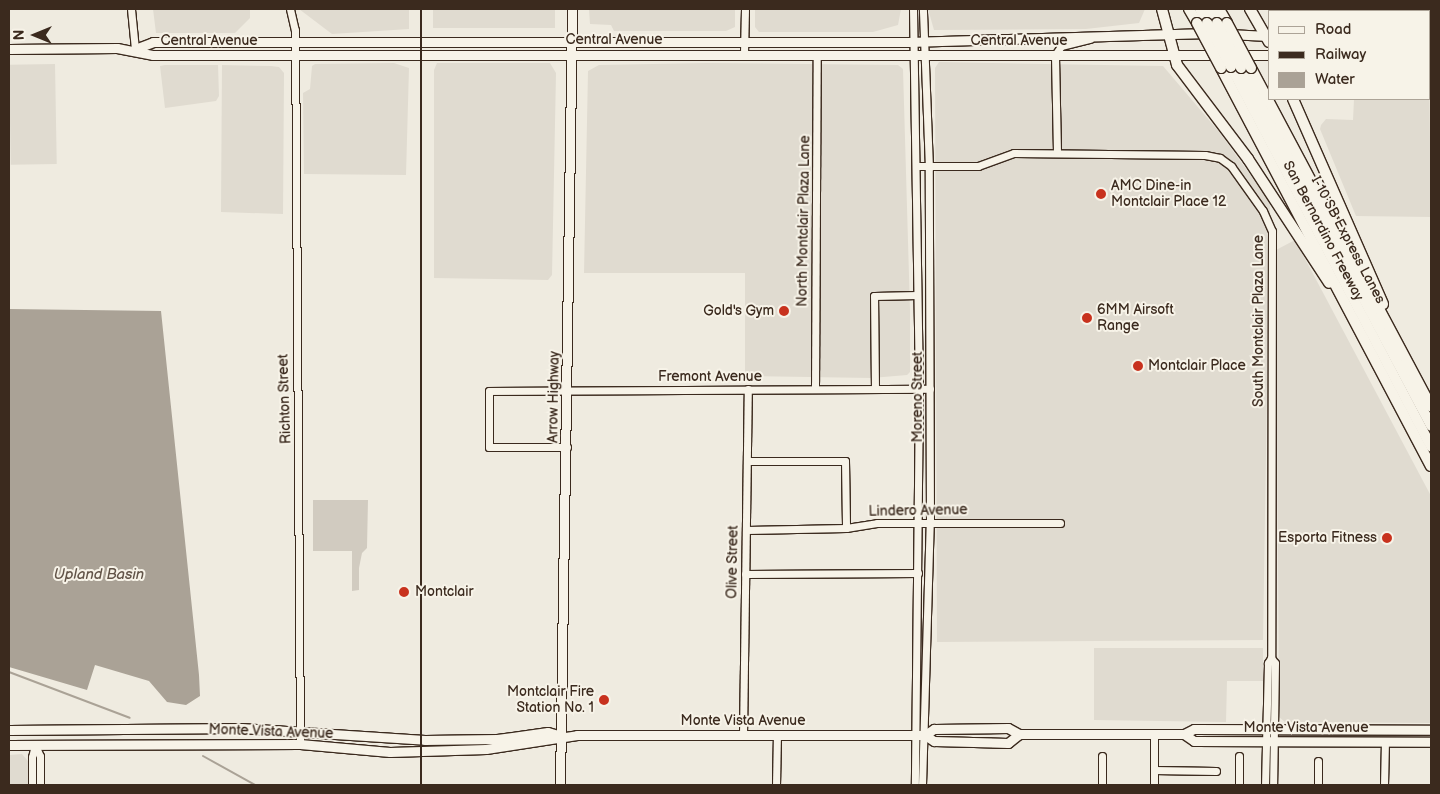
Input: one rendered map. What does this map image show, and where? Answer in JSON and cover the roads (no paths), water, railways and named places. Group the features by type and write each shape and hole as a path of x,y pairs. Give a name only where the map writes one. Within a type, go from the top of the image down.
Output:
{"highway":[{"path":"1162,9 1174,54 1181,72 1270,191 1360,330"},
{"name":"San Bernardino Freeway","path":"1189,9 1212,23 1236,68 1397,342 1431,406"},
{"path":"1200,9 1212,23"},
{"path":"1209,9 1212,23"},
{"name":"San Bernardino Freeway","path":"1212,23 1220,9"},
{"path":"1250,9 1268,38"},
{"name":"San Bernardino Freeway","path":"1212,23 1236,68 1360,330 1431,466"},
{"name":"I-10 SB Express Lanes","path":"1236,68 1431,426"},
{"name":"I-10 SB Express Lanes","path":"1236,68 1431,446"},
{"path":"1293,100 1377,289 1397,342"}],"main road":[{"name":"Arrow Highway","path":"560,785 569,390 572,9"},
{"name":"Central Avenue","path":"136,49 153,42 915,42 1093,38 1168,34 1268,38"},
{"path":"9,49 136,49"},
{"name":"Central Avenue","path":"136,49 153,55 744,53 1268,55"},
{"name":"Monte Vista Avenue","path":"9,730 300,730 389,739 498,739 548,732 561,736 920,735 934,729 1008,728 1019,734 1184,734 1194,728 1431,730"},
{"path":"35,745 37,729"},
{"name":"Monte Vista Avenue","path":"920,735 934,741 1008,742 1019,734"},
{"name":"Monte Vista Avenue","path":"1184,734 1194,741 1431,742"},
{"name":"Monte Vista Avenue","path":"9,745 300,744 390,752 461,752 548,742 561,736"}],"street":[{"path":"131,9 136,49"},
{"name":"Richton Street","path":"290,9 294,23 295,42 300,744"},
{"path":"744,53 745,9"},
{"name":"Moreno Street","path":"913,9 916,54 919,390 918,574 922,785"},
{"name":"Moreno Street","path":"915,785 920,735 930,522 929,168 923,9"},
{"path":"1057,152 1056,55 1060,46 1093,38"},
{"name":"North Montclair Plaza Lane","path":"815,389 817,54"},
{"name":"South Montclair Plaza Lane","path":"916,166 929,168 978,166 1014,153 1057,152 1214,156 1231,166 1268,220 1272,231 1271,658 1268,663 1270,741"},
{"path":"875,389 874,296 917,295"},
{"name":"Olive Street","path":"743,735 748,389"},
{"name":"Fremont Avenue","path":"568,447 489,447 489,390 930,389"},
{"path":"748,461 846,461 846,528"},
{"name":"Lindero Avenue","path":"747,530 846,528 869,523 1060,523"},
{"path":"745,574 918,574"},
{"path":"1154,734 1154,785"},
{"path":"776,785 777,735"},
{"path":"1266,785 1270,741"},
{"path":"1270,741 1273,785"},
{"path":"1384,785 1385,742"},
{"path":"32,785 32,757 35,745"},
{"path":"35,745 40,756 40,785"},
{"path":"1102,756 1102,785"},
{"path":"1239,756 1239,785"},
{"path":"1318,761 1318,785"},
{"path":"1154,770 1216,771"}],"water":[{"name":"Upland Basin","path":"9,309 161,311 199,675 200,696 186,705 167,702 149,681 95,665 87,690 9,667"}],"waterway":[{"path":"9,672 130,718"},
{"path":"203,756 255,785"}],"railway":[{"path":"421,9 421,785"}],"place":[{"name":"AMC Dine-in Montclair Place 12","path":"1101,194"},
{"name":"Gold's Gym","path":"784,311"},
{"name":"6MM Airsoft Range","path":"1087,318"},
{"name":"Montclair Place","path":"1138,366"},
{"name":"Esporta Fitness","path":"1387,538"},
{"name":"Montclair","path":"404,592"},
{"name":"Montclair Fire Station No. 1","path":"604,700"}]}
